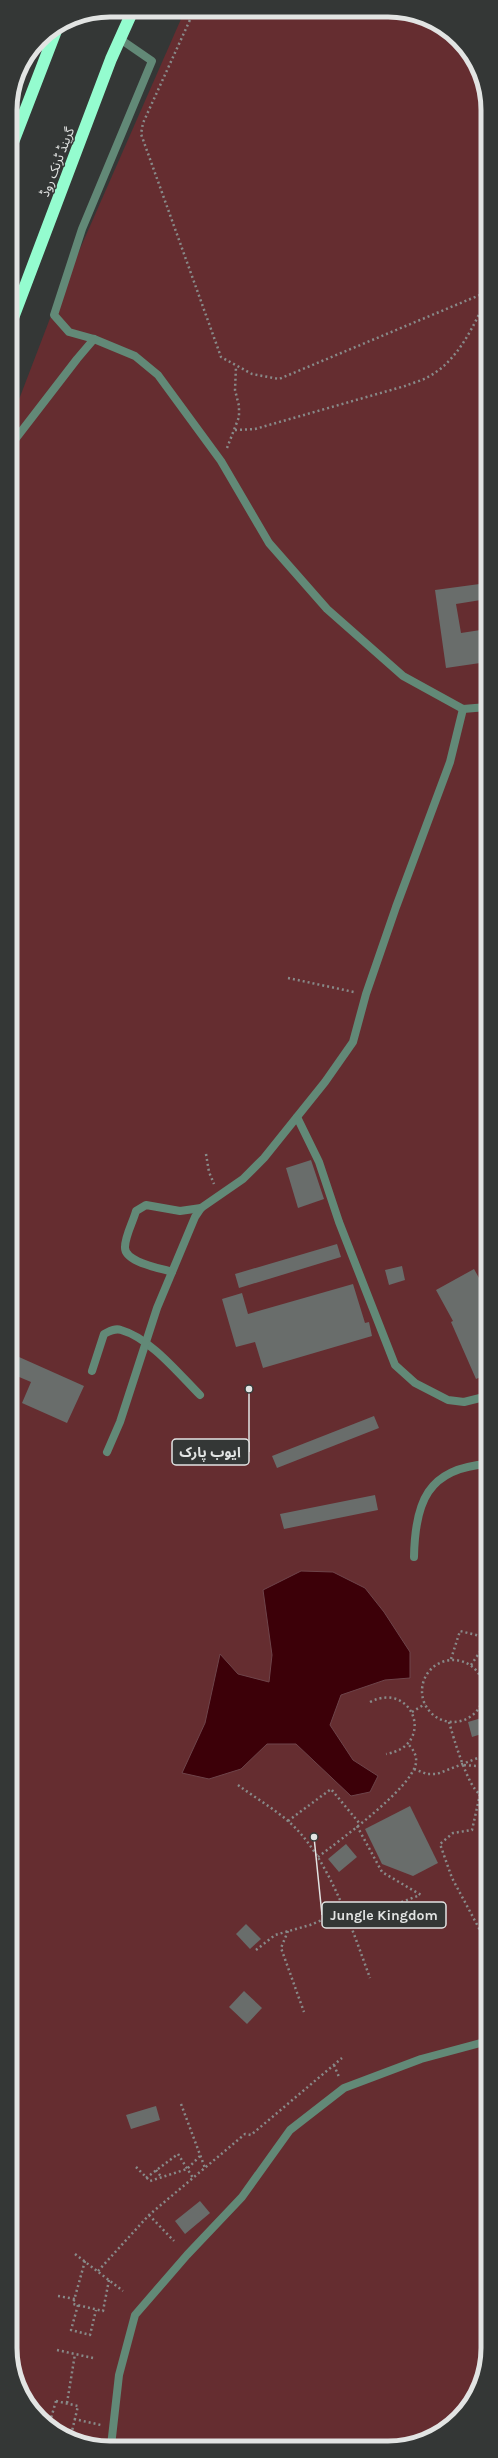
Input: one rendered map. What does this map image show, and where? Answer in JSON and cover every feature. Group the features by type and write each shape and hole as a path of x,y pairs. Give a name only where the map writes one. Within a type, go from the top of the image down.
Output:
{"highway":[{"name":"گرینڈ ٹرنک روڈ","path":"17,308 120,39 130,17"},
{"path":"17,132 54,36"}],"lane":[{"path":"120,39 152,61 82,229 54,315 68,332 94,339 135,356 158,375 221,462 269,543 327,610 403,676 463,710 481,708"},
{"path":"17,437 94,339"},
{"path":"172,1272 131,1259 126,1253 125,1247 136,1211 146,1205 180,1211 201,1208 243,1179 264,1158 298,1116 325,1082 353,1042 366,994 396,907 450,762 463,710"},
{"path":"298,1116 319,1162 342,1230 395,1365 415,1383 448,1400 464,1402 481,1398"},
{"path":"107,1452 120,1422 146,1343 172,1272 201,1208"},
{"path":"92,1371 104,1334 112,1330 121,1330 146,1343 200,1395"},
{"path":"414,1556 415,1529 423,1497 435,1483 447,1476 464,1469 481,1465"},
{"path":"112,2441 119,2375 135,2315 187,2255 242,2198 290,2130 344,2088 421,2059 481,2043"}],"path":[{"path":"191,17 143,123 141,134 217,350 221,357 236,367 262,378 279,379 481,295"},
{"path":"235,430 255,430 428,378 445,364 460,348 481,308"},
{"path":"221,462 235,430 239,406 235,390 236,367"},
{"path":"288,978 366,994"},
{"path":"206,1154 209,1172 220,1194"},
{"path":"451,1659 460,1631 481,1637"},
{"path":"471,1665 481,1650"},
{"path":"481,1679 471,1665 451,1659 432,1667 422,1684 425,1704 439,1719 449,1722 469,1718 481,1703"},
{"path":"370,1702 379,1697 388,1696 398,1699 412,1712 415,1722 415,1732 408,1744 396,1753 386,1754"},
{"path":"412,1712 425,1704"},
{"path":"449,1722 474,1789 480,1794 472,1830 453,1833 440,1844 452,1878 481,1932"},
{"path":"318,1857 358,1825 405,1783 414,1769 416,1759 413,1749 408,1744"},
{"path":"414,1769 428,1774 436,1774 464,1765 481,1757"},
{"path":"464,1765 481,1766"},
{"path":"238,1785 288,1821 318,1857 350,1922 370,1978"},
{"path":"288,1821 331,1789 358,1825 382,1872 421,1895 350,1922"},
{"path":"256,1950 275,1935 310,1925 344,1911"},
{"path":"288,1931 281,1948 304,2012"},
{"path":"98,2272 149,2215 245,2134 251,2135 342,2058"},
{"path":"182,2104 205,2168"},
{"path":"146,2178 178,2154 194,2178"},
{"path":"136,2167 150,2182 187,2169 200,2156"},
{"path":"156,2170 162,2178"},
{"path":"149,2215 174,2241"},
{"path":"75,2254 123,2291"},
{"path":"85,2261 73,2304 103,2311 109,2280"},
{"path":"58,2296 75,2299"},
{"path":"78,2305 71,2330 90,2335 96,2310"},
{"path":"57,2350 93,2358"},
{"path":"67,2404 75,2354"},
{"path":"51,2421 56,2401 78,2406 72,2431 66,2430"},
{"path":"74,2419 113,2427"}],"shaded area":[{"path":"182,17 400,18 412,20 435,29 454,44 469,63 478,86 481,110 481,2354 474,2384 469,2395 454,2414 435,2429 418,2436 400,2440 104,2441 92,2439 69,2431 53,2422 44,2414 36,2405 27,2389 22,2378 18,2360 17,405 54,308"},
{"path":"301,1571 333,1572 365,1588 384,1612 410,1652 410,1678 385,1680 341,1695 330,1725 353,1760 378,1776 370,1792 351,1796 296,1744 267,1744 241,1769 209,1779 182,1773 205,1723 220,1654 238,1674 269,1682 272,1655 263,1590"}],"building":[{"path":"481,584 481,600 456,604 461,633 481,630 481,663 446,668 435,590"},
{"path":"311,1160 324,1199 298,1208 286,1168"},
{"path":"337,1244 341,1257 239,1288 235,1274"},
{"path":"402,1266 405,1280 389,1285 385,1270"},
{"path":"474,1269 481,1282 481,1377 476,1379 451,1322 453,1321 436,1290"},
{"path":"353,1284 365,1323 369,1322 372,1336 263,1368 255,1342 236,1347 222,1299 242,1293 248,1314"},
{"path":"19,1357 84,1386 67,1423 22,1403 31,1382 17,1376 17,1362"},
{"path":"374,1416 379,1428 277,1468 272,1456"},
{"path":"375,1495 378,1510 284,1529 280,1514"},
{"path":"481,1718 481,1734 472,1737 468,1722"},
{"path":"410,1806 438,1863 413,1876 382,1864 365,1829"},
{"path":"346,1844 357,1857 339,1872 328,1859"},
{"path":"246,1924 261,1939 250,1949 236,1934"},
{"path":"244,1991 262,2008 247,2024 229,2007"},
{"path":"156,2106 160,2120 131,2129 126,2115"},
{"path":"200,2201 210,2213 185,2234 175,2221"}],"place":[{"name":"ایوب پارک","path":"249,1389"},
{"name":"Jungle Kingdom","path":"314,1837"}]}
